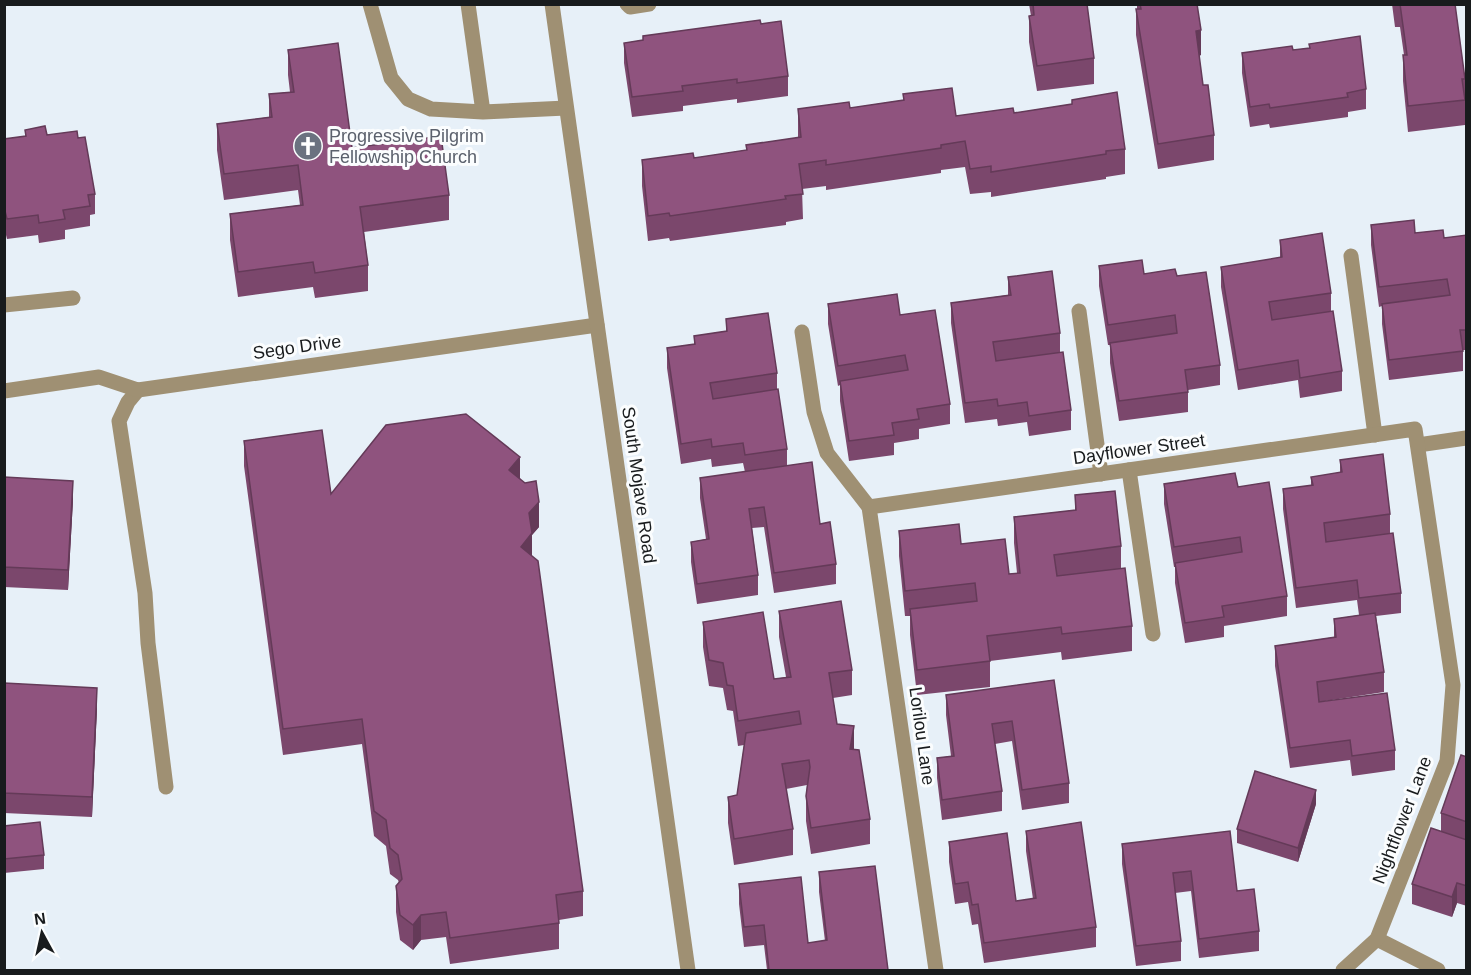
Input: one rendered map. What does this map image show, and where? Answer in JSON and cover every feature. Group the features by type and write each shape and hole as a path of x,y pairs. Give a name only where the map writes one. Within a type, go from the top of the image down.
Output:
{"street":[{"path":"370,4 391,78 408,99 431,109 483,112 566,108"},
{"path":"468,4 483,112"},
{"name":"South Mojave Road","path":"552,4 688,970"},
{"path":"627,4 630,7 649,4"},
{"path":"1351,256 1375,435"},
{"path":"4,305 73,298"},
{"path":"1079,311 1101,474"},
{"name":"Sego Drive","path":"4,391 99,377 138,390 597,325"},
{"path":"802,332 814,412 827,453 869,507"},
{"path":"138,390 128,402 119,421 145,593 148,643 166,787"},
{"name":"Dayflower Street","path":"869,507 1416,429"},
{"name":"Nightflower Lane","path":"1348,966 1377,939 1447,761 1453,685 1416,429"},
{"path":"1418,445 1467,438"},
{"path":"1129,470 1153,634"},
{"name":"Lorilou Lane","path":"869,507 936,970"},
{"path":"1377,939 1438,970"}],"building":[{"path":"1033,4 1087,4 1094,58 1037,66 1029,16 1034,15"},
{"path":"1140,4 1197,4 1201,30 1196,31 1203,85 1208,85 1214,135 1158,144 1136,9 1141,9"},
{"path":"1400,4 1455,4 1465,79 1462,79 1465,100 1408,106 1403,55 1407,55"},
{"path":"760,20 761,24 781,21 788,76 737,83 737,79 682,86 683,91 632,97 624,43 643,40 643,36"},
{"path":"1360,36 1366,89 1347,93 1348,97 1270,108 1269,104 1250,107 1242,53 1292,46 1293,50 1310,48 1309,44"},
{"path":"338,43 352,148 441,136 449,195 360,207 368,265 315,273 313,262 238,272 230,214 303,205 298,165 224,174 217,124 272,117 269,94 294,92 288,50"},
{"path":"952,88 956,116 1013,108 1014,113 1072,104 1072,100 1117,92 1125,149 991,172 991,166 970,169 965,141 941,145 941,148 826,165 826,160 799,164 803,194 785,196 786,199 670,216 669,213 648,216 642,160 693,153 694,158 747,150 746,145 801,137 798,109 849,102 850,108 904,100 903,94"},
{"path":"45,126 47,135 77,131 78,138 85,137 95,194 88,195 90,206 63,210 65,219 39,223 38,215 7,219 4,211 4,139 26,136 25,130"},
{"path":"1414,220 1415,233 1443,230 1444,238 1467,235 1467,330 1460,330 1463,351 1389,360 1382,304 1450,295 1447,279 1379,287 1371,225"},
{"path":"1322,233 1331,293 1269,302 1272,320 1333,311 1342,371 1300,378 1298,360 1238,370 1221,267 1282,257 1280,240"},
{"path":"1142,260 1144,274 1175,269 1177,276 1206,272 1220,365 1185,370 1188,392 1119,401 1110,343 1177,333 1175,315 1108,325 1099,266"},
{"path":"1052,271 1060,333 993,342 996,361 1063,352 1071,410 1029,416 1027,402 998,406 997,399 965,403 951,303 1011,295 1008,277"},
{"path":"897,294 900,315 935,310 950,404 917,409 919,419 892,423 894,435 849,441 840,381 908,370 905,355 838,366 828,304"},
{"path":"768,313 777,373 710,383 713,399 778,389 787,449 745,455 743,443 712,447 711,439 681,444 667,348 695,344 694,336 727,331 726,319"},
{"path":"466,414 520,457 509,470 525,483 536,481 539,502 529,513 532,533 521,547 538,561 583,891 556,895 559,923 450,938 446,912 421,915 413,925 400,915 396,886 402,879 398,855 390,848 386,820 374,811 362,719 283,729 244,441 322,430 331,494 386,425"},
{"path":"1383,454 1390,514 1324,523 1326,542 1393,533 1401,593 1359,598 1357,580 1296,588 1283,489 1313,485 1311,477 1342,472 1340,460"},
{"path":"812,462 820,524 830,522 836,564 774,573 764,507 749,509 758,575 697,584 691,542 709,539 700,478"},
{"path":"1235,473 1238,487 1269,482 1287,596 1222,606 1224,617 1185,623 1175,563 1242,552 1240,537 1174,547 1164,484"},
{"path":"4,477 73,481 68,570 4,567"},
{"path":"1115,491 1121,546 1054,555 1057,576 1125,568 1132,626 1062,634 1061,627 987,636 990,661 917,670 910,609 977,601 975,583 905,591 899,531 959,524 961,544 1005,539 1009,574 1020,573 1014,517 1076,510 1075,495"},
{"path":"841,601 852,670 829,673 837,724 854,726 850,749 859,750 870,819 811,828 806,796 809,760 782,764 793,829 734,839 728,797 737,795 746,733 801,724 799,711 738,721 733,686 727,685 723,663 709,660 703,622 763,612 774,679 791,677 779,611"},
{"path":"1375,613 1384,672 1317,682 1319,702 1387,693 1395,750 1352,756 1350,740 1290,748 1275,646 1336,637 1334,619"},
{"path":"1054,680 1069,783 1022,790 1012,721 992,724 1002,791 942,800 937,758 954,756 946,695"},
{"path":"4,683 97,688 92,797 4,793"},
{"path":"1461,755 1467,757 1467,822 1441,813"},
{"path":"1255,771 1316,790 1298,848 1237,829"},
{"path":"40,822 44,855 4,859 4,826"},
{"path":"1081,822 1096,927 984,943 978,904 972,905 968,882 955,884 949,842 1007,833 1016,901 1036,898 1026,831"},
{"path":"1431,828 1467,840 1467,886 1457,883 1452,897 1412,884"},
{"path":"1230,831 1237,891 1254,889 1259,931 1199,939 1191,871 1173,873 1181,941 1136,946 1122,844"},
{"path":"875,866 888,970 769,970 764,925 744,927 739,884 801,877 808,943 827,940 819,872"}],"place":[{"name":"Progressive Pilgrim Fellowship Church","path":"308,146"}]}
